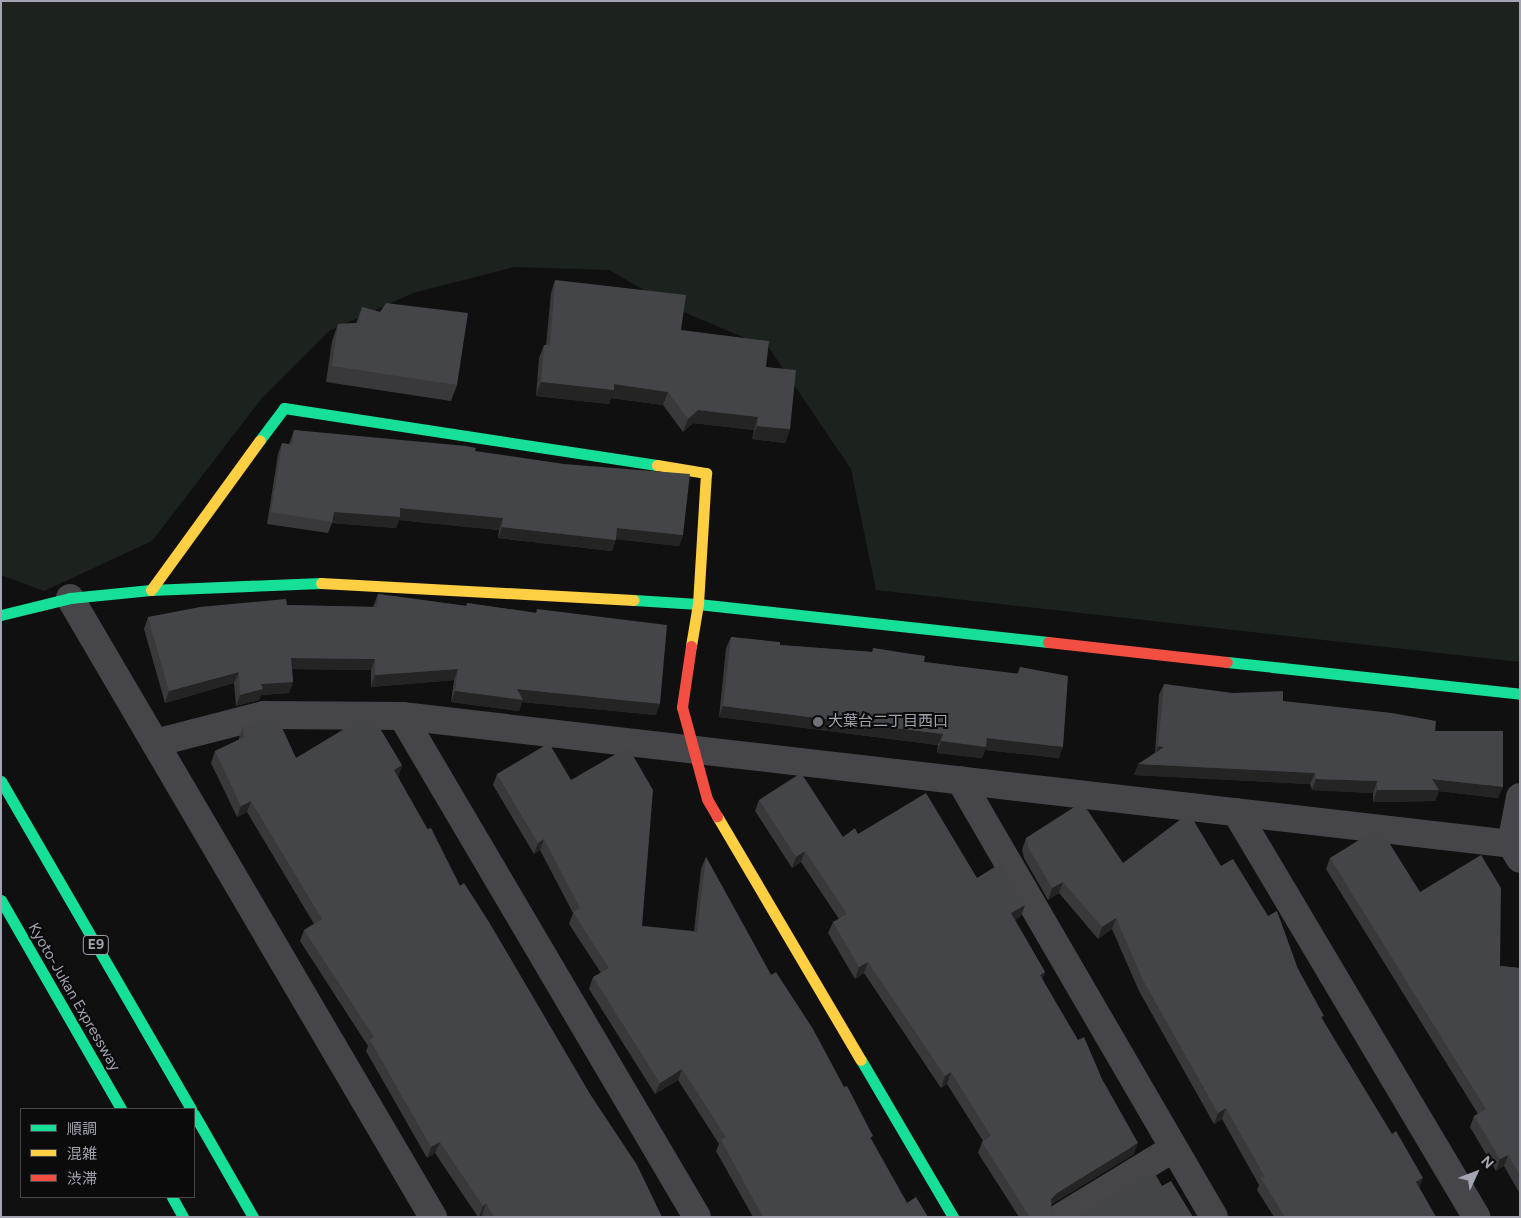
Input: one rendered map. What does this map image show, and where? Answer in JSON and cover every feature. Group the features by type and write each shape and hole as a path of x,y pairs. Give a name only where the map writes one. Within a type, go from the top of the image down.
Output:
{"main road":[{"path":"151,590 284,408 706,473 698,604 682,708 691,750 706,799 953,1217"},
{"path":"1,615 70,598 151,590 330,583 698,604 1520,694"},
{"name":"E9","path":"1,781 190,1108"},
{"name":"Kyoto-Jukan Expressway","path":"1,900 120,1108"},
{"path":"195,1116 253,1217"},
{"path":"173,1198 183,1217"}],"street":[{"path":"70,598 433,1217"},
{"path":"155,743 264,715 402,716 1236,812 1517,849 1520,797"},
{"path":"402,716 697,1217"},
{"path":"960,780 1214,1217"},
{"path":"1236,812 1476,1217"},
{"path":"1061,1217 1174,1148"}],"shaded area":[{"path":"1,1 1520,1 1520,662 876,590 851,469 769,348 679,310 609,270 514,267 413,293 329,331 262,398 152,541 44,591 1,575"}],"building":[{"path":"555,280 686,295 681,330 769,341 766,367 796,370 790,429 757,426 758,417 698,410 688,419 668,392 614,384 614,390 541,382 544,345 550,345"},
{"path":"386,303 468,313 457,385 332,366 338,324 358,323 362,307 380,312"},
{"path":"294,430 466,446 476,448 475,451 564,464 690,474 683,535 617,528 616,540 502,527 503,518 400,508 400,517 334,512 332,522 271,512 282,443 292,445"},
{"path":"378,594 467,606 467,603 537,613 537,609 667,625 660,704 517,689 523,700 455,691 458,669 375,675 375,659 291,658 293,682 261,684 263,689 240,695 239,672 169,691 148,617 200,607 286,599 287,605 377,607"},
{"path":"731,637 780,642 780,645 873,652 873,648 925,656 924,662 1019,674 1020,667 1068,676 1063,747 987,738 986,747 941,741 943,734 723,706"},
{"path":"1164,684 1233,693 1283,691 1283,701 1392,713 1436,721 1435,731 1503,731 1503,787 1432,779 1439,790 1377,790 1377,781 1316,779 1315,773 1138,764 1164,747 1158,746"},
{"path":"278,719 296,758 359,720 375,720 402,765 394,770 427,829 431,828 460,886 464,883 489,922 590,1094 637,1165 662,1217 494,1217 486,1203 483,1206 440,1142 431,1147 370,1040 374,1037 304,930 322,919 251,801 241,806 215,751 244,737 243,726"},
{"path":"549,743 571,780 628,747 653,790 642,926 697,932 706,857 771,975 776,972 813,1029 844,1087 847,1086 873,1136 870,1138 907,1203 916,1197 928,1217 763,1217 721,1140 726,1137 682,1069 660,1083 593,977 609,968 573,912 580,908 544,839 538,843 497,774"},
{"path":"801,773 843,837 855,828 858,834 926,793 977,878 1001,863 1025,905 1011,913 1045,972 1040,975 1078,1040 1084,1037 1102,1079 1138,1143 1057,1193 1051,1199 1052,1213 1055,1217 1030,1217 982,1142 991,1136 951,1072 945,1076 868,962 859,967 833,922 847,914 805,851 796,857 759,800"},
{"path":"1082,802 1123,863 1189,813 1221,866 1233,859 1268,916 1277,911 1298,969 1324,1016 1321,1017 1392,1134 1396,1131 1423,1178 1416,1182 1436,1217 1285,1217 1261,1178 1265,1177 1226,1108 1218,1113 1143,980 1116,918 1102,927 1063,882 1052,888 1028,847 1026,838"},
{"path":"1372,832 1383,833 1420,892 1481,855 1501,888 1500,966 1520,968 1520,1175 1508,1155 1500,1159 1474,1116 1486,1109 1330,858"},
{"path":"1153,1170 1162,1186 1171,1181 1193,1217 1077,1217"}],"traffic: fast":[{"path":"260,440 284,408 657,465"},
{"path":"1,615 70,598 151,590 321,583"},
{"path":"634,600 698,604 1048,642"},
{"path":"1227,662 1520,694"},
{"path":"1,781 190,1108"},
{"path":"1,900 120,1108"},
{"path":"861,1060 953,1217"},
{"path":"195,1116 253,1217"},
{"path":"173,1198 183,1217"}],"traffic: slow":[{"path":"151,590 260,440"},
{"path":"657,465 706,473 698,604 691,646"},
{"path":"321,583 634,600"},
{"path":"717,816 861,1060"}],"traffic: jam":[{"path":"1048,642 1227,662"},
{"path":"691,646 682,707 707,799 717,816"}],"place":[{"name":"大葉台二丁目西口","path":"818,722"}]}
